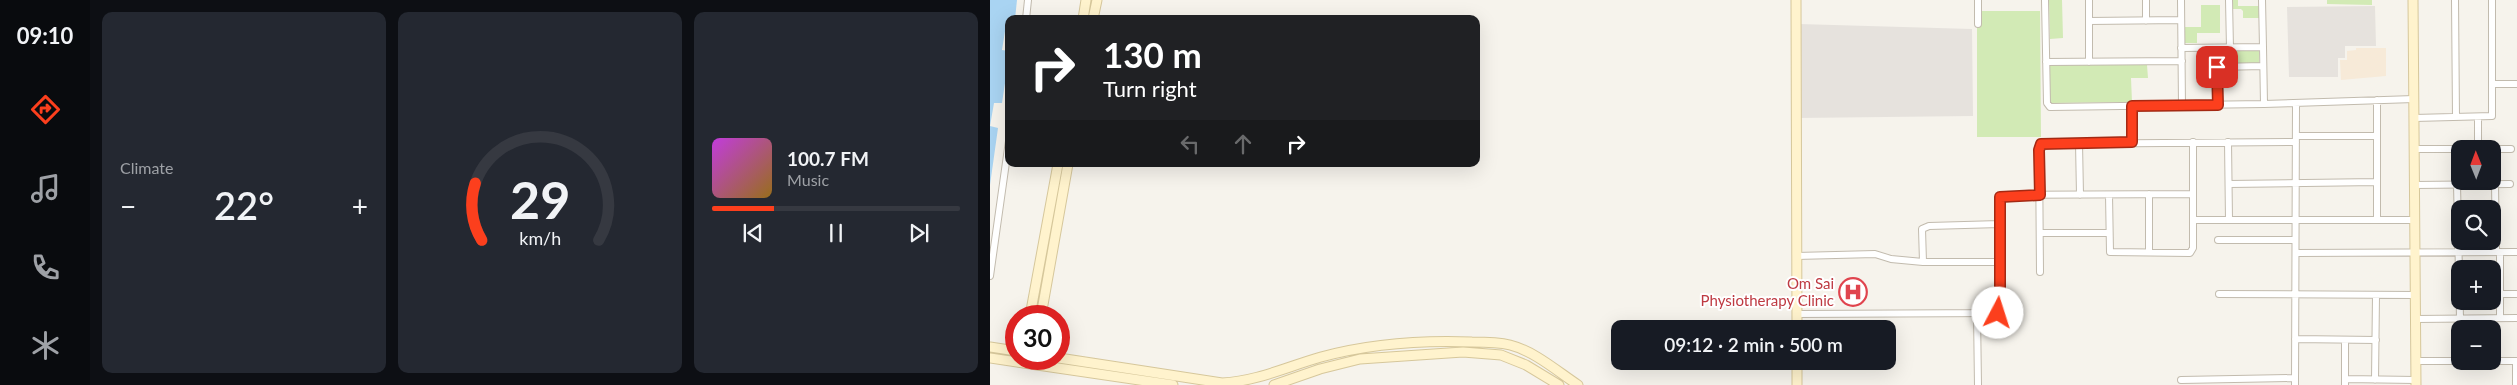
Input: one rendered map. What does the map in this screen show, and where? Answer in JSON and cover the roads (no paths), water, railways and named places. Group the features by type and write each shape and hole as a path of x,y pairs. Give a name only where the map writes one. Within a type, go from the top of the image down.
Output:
{"main road":[{"path":"1084,15 1086,0"},
{"path":"1094,15 1097,0"},
{"path":"1796,0 1796,320"},
{"path":"2413,0 2416,382"},
{"path":"1032,305 1057,167"},
{"path":"1044,305 1067,167"},
{"path":"1070,360 1222,383 1246,382 1300,363 1367,347 1439,340 1509,345 1526,351 1578,385"},
{"path":"990,347 1005,349"},
{"path":"1274,385 1320,369 1360,360 1477,352 1501,355 1514,360 1559,385"},
{"path":"990,358 1005,359"},
{"path":"1070,368 1173,385"},
{"path":"1797,370 1797,385"}],"street":[{"path":"1026,15 1028,0"},
{"path":"1978,0 1978,24"},
{"path":"2045,0 2047,103 2050,107 2182,106 2414,99"},
{"path":"2089,0 2089,62"},
{"path":"2146,0 2146,21"},
{"path":"2181,0 2182,106"},
{"path":"2229,0 2230,48"},
{"path":"2262,0 2264,104"},
{"path":"2455,0 2456,117"},
{"path":"2414,118 2492,116 2492,0"},
{"path":"2089,21 2181,20"},
{"path":"2182,48 2263,47"},
{"path":"2217,48 2218,105"},
{"path":"2046,62 2182,61"},
{"path":"2217,67 2263,66"},
{"path":"2492,84 2517,84"},
{"path":"2377,220 2378,100"},
{"path":"2181,380 2295,381 2296,103"},
{"path":"2132,106 2132,142"},
{"path":"2478,117 2478,140"},
{"path":"2040,272 2039,150 2041,144 2228,142 2377,136"},
{"path":"2109,195 2109,250 2112,253 2190,253 2193,248 2193,142"},
{"path":"2228,142 2229,220"},
{"path":"2079,143 2080,195"},
{"path":"2414,148 2451,149"},
{"path":"2501,149 2511,149"},
{"path":"990,276 1005,167"},
{"path":"2229,184 2377,182"},
{"path":"2414,184 2451,184"},
{"path":"2501,184 2510,184"},
{"path":"2458,190 2460,318"},
{"path":"2495,190 2498,260"},
{"path":"2149,194 2149,252"},
{"path":"1796,314 1998,313 2000,310 2000,197 2193,194"},
{"path":"2193,220 2415,220"},
{"path":"1923,262 1922,229 1924,227 2000,224"},
{"path":"2040,233 2109,233"},
{"path":"2218,240 2296,240"},
{"path":"2296,253 2517,252"},
{"path":"1796,256 1875,254 1891,259 1923,262 2000,262"},
{"path":"2219,294 2415,295"},
{"path":"2501,294 2517,294"},
{"path":"2375,380 2376,295"},
{"path":"2500,310 2500,318"},
{"path":"1977,314 1978,385"},
{"path":"2416,319 2517,318"},
{"path":"2295,340 2376,340"},
{"path":"2345,340 2345,382 2375,380 2416,382"},
{"path":"2416,361 2451,361"},
{"path":"2501,361 2517,361 2516,385"}],"water":[{"path":"990,0 1017,0 1015,15 1005,15 1002,50 1005,50 1005,83 1002,103 994,103 990,126"},
{"path":"990,126 998,128 990,185"}],"place":[{"name":"Om Sai Physiotherapy Clinic","path":"1853,292"}]}
